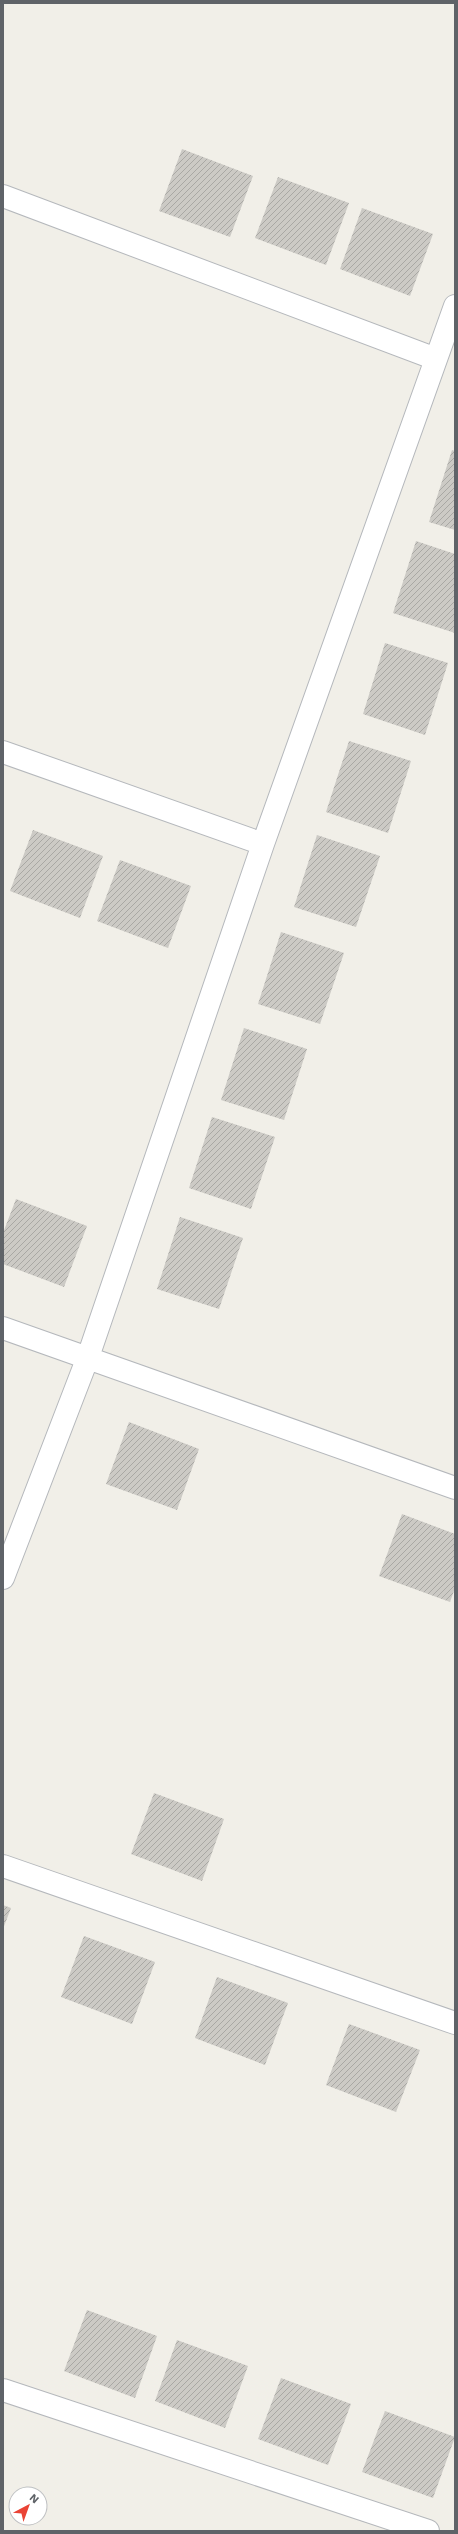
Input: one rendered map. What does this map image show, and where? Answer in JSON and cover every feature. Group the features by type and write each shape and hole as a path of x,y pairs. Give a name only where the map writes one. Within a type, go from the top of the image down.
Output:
{"street":[{"path":"3,196 436,359"},
{"path":"3,1578 88,1357 263,844 455,306"},
{"path":"3,752 263,844"},
{"path":"3,1328 455,1488"},
{"path":"3,1866 455,2023"},
{"path":"3,2390 428,2531"}],"building":[{"path":"182,149 253,176 230,237 159,211"},
{"path":"278,177 349,203 326,265 255,238"},
{"path":"362,208 433,234 410,296 340,269"},
{"path":"452,450 455,451 455,530 429,522"},
{"path":"416,541 455,554 455,633 393,613"},
{"path":"385,643 448,663 425,735 363,714"},
{"path":"349,741 411,761 388,833 326,812"},
{"path":"33,830 103,856 80,918 10,891"},
{"path":"317,835 380,856 356,927 294,907"},
{"path":"120,860 191,886 168,948 97,921"},
{"path":"281,932 344,953 320,1024 258,1004"},
{"path":"244,1028 307,1049 284,1120 221,1100"},
{"path":"212,1117 275,1137 251,1209 189,1188"},
{"path":"16,1199 87,1226 64,1287 3,1264 3,1233"},
{"path":"180,1217 243,1238 219,1309 157,1289"},
{"path":"129,1422 199,1449 177,1510 106,1484"},
{"path":"402,1514 455,1534 455,1588 450,1602 379,1576"},
{"path":"154,1793 224,1819 202,1881 131,1854"},
{"path":"3,1905 11,1908 3,1929"},
{"path":"84,1936 155,1962 132,2024 61,1997"},
{"path":"217,1977 288,2003 265,2065 195,2038"},
{"path":"349,2024 420,2050 396,2112 326,2085"},
{"path":"87,2310 157,2336 135,2398 64,2371"},
{"path":"177,2340 248,2366 225,2428 155,2401"},
{"path":"281,2378 351,2404 328,2465 258,2439"},
{"path":"385,2411 455,2437 433,2498 362,2472"}]}
